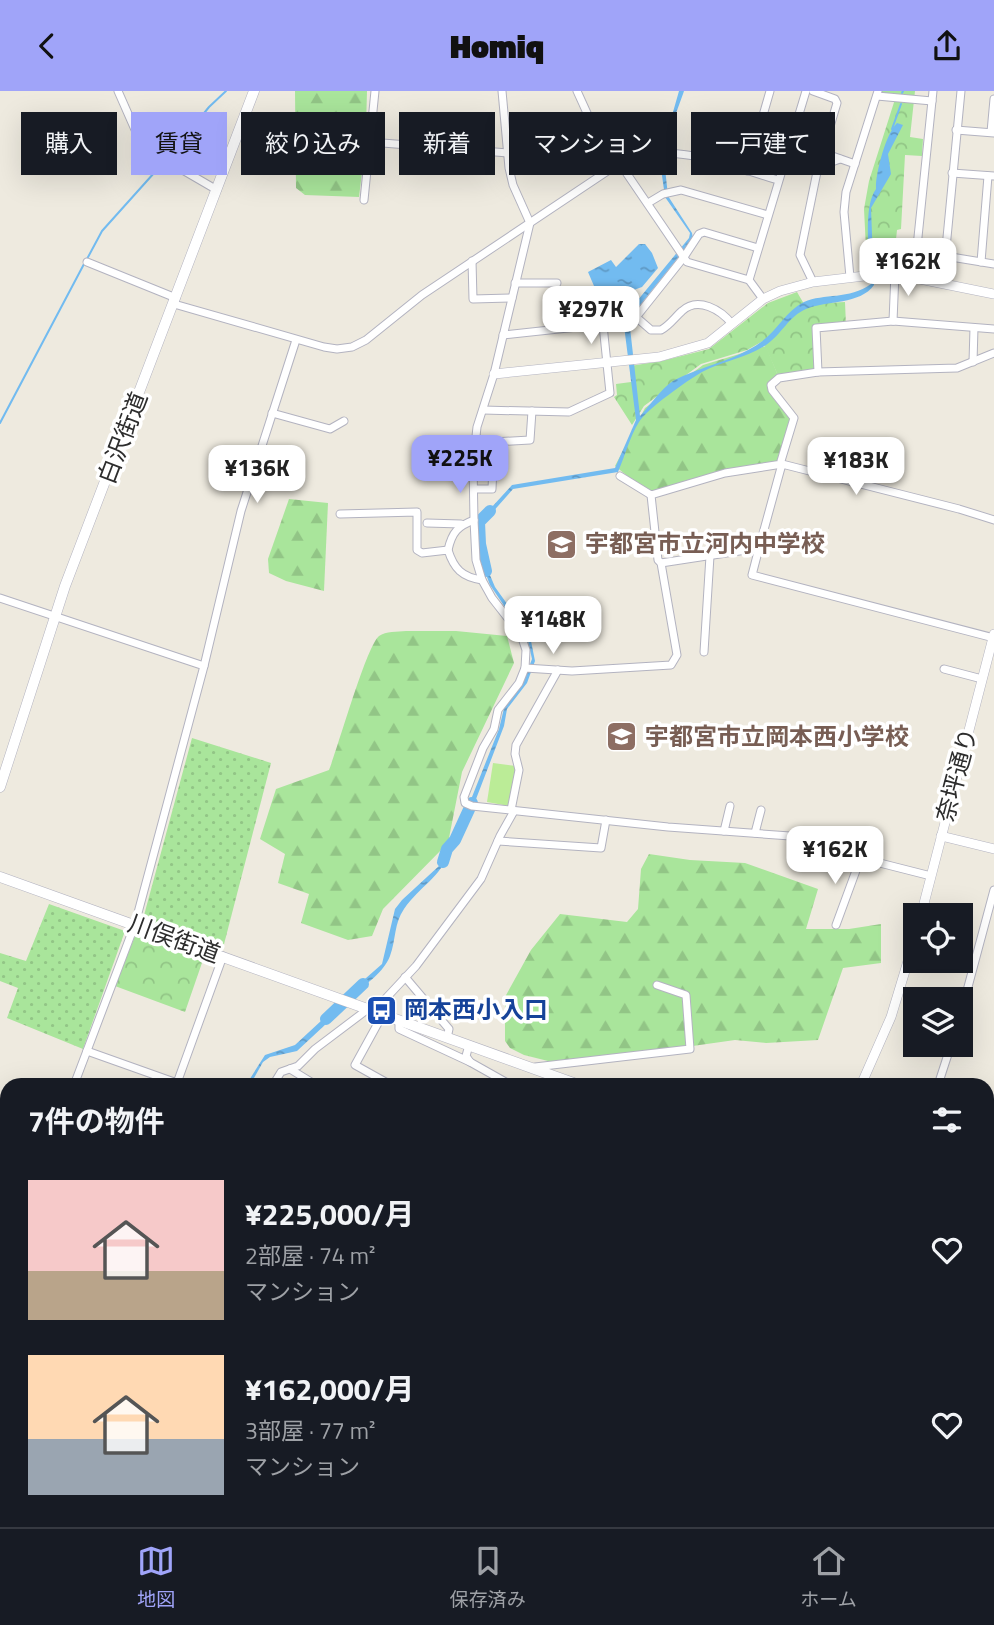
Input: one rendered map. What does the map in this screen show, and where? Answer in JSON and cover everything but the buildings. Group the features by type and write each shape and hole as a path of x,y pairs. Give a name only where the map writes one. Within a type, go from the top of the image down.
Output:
{"main road":[{"name":"白沢街道","path":"0,787 56,616 254,91"},
{"name":"川俣街道","path":"0,877 559,1078"}],"street":[{"path":"118,91 141,141 150,151 217,190"},
{"path":"374,112 376,91"},
{"path":"502,91 513,185 530,223 494,374 477,427 474,520 476,560 482,580 492,598 521,635 529,668 498,710 494,729 482,748 464,797 470,806 513,811 818,838 861,857 931,876"},
{"path":"577,91 586,112"},
{"path":"764,112 770,91"},
{"path":"749,280 806,91"},
{"path":"813,91 835,99 837,103 834,112"},
{"path":"914,276 933,91"},
{"path":"944,269 961,91"},
{"path":"850,277 844,212 846,192 877,93 932,101"},
{"path":"957,130 992,132 994,99"},
{"path":"385,143 508,153"},
{"path":"835,157 855,164"},
{"path":"835,161 841,159"},
{"path":"953,173 991,176 981,262"},
{"path":"364,200 367,175"},
{"path":"87,262 175,301 296,340 337,349 352,347 366,340 422,295 601,175"},
{"path":"628,175 687,263 749,280 763,299"},
{"path":"761,175 778,180"},
{"path":"813,282 800,255 816,175"},
{"path":"649,203 666,192 681,190 768,215"},
{"path":"630,321 699,234 704,232 758,248"},
{"path":"945,256 994,264"},
{"path":"472,261 473,299 512,298"},
{"path":"494,374 659,357 708,343 763,299 780,291 813,282 873,274 895,274 994,294"},
{"path":"893,321 895,274"},
{"path":"515,283 557,283"},
{"path":"503,335 630,321 651,330 661,330 692,305 701,305 724,314 732,324"},
{"path":"818,372 816,328 893,321 994,330"},
{"path":"483,410 569,412 610,393 603,325"},
{"path":"973,362 974,328"},
{"path":"77,1078 135,924 204,666 241,512 296,340"},
{"path":"994,353 957,368 818,372 779,378 772,385 772,390 794,418 752,575 994,637"},
{"path":"475,443 530,440 532,411"},
{"path":"272,413 330,429 344,421"},
{"path":"474,489 492,489 494,442"},
{"path":"620,476 651,495 725,473 782,464 994,520"},
{"path":"529,668 558,670 671,664 675,661 677,655 658,560 651,495"},
{"path":"340,514 418,512 417,550 422,553 448,550"},
{"path":"427,523 461,524 474,520"},
{"path":"461,524 455,530 448,550 453,566 468,578 482,580"},
{"path":"660,563 759,548"},
{"path":"704,652 710,556"},
{"path":"0,598 204,666"},
{"name":"奈坪通り","path":"924,903 994,637"},
{"path":"944,669 982,679"},
{"path":"277,1078 281,1072 298,1066 315,1049 375,1011 405,977 481,879 513,811 519,770 516,745 558,670"},
{"path":"724,831 730,806"},
{"path":"755,833 761,810"},
{"path":"498,841 601,848 606,820"},
{"path":"941,836 994,849"},
{"path":"836,925 861,857"},
{"path":"968,987 994,890"},
{"path":"179,1078 223,956"},
{"path":"864,1078 891,1017 904,973"},
{"path":"405,977 449,1029 447,1038"},
{"path":"531,1068 690,1049 686,995 657,985"},
{"path":"375,1011 355,1065 378,1078"},
{"path":"399,1020 399,1029 470,1062 496,1078"},
{"path":"468,1045 466,1056 470,1062"},
{"path":"87,1051 163,1078"},
{"path":"940,1078 947,1057"},
{"path":"290,1069 305,1078"}],"green space":[{"path":"295,91 367,91 366,112 295,112"},
{"path":"881,91 915,91 910,137 923,139 922,156 905,155 901,229 897,230 893,268 867,268 864,209 869,181 896,96 881,94"},
{"path":"296,175 362,175 359,197 305,195 296,188"},
{"path":"797,292 804,304 845,302 846,325 816,329 818,372 779,378 763,341 747,350 701,364 644,406 632,425 614,397 617,395 616,384 631,382 630,366 709,349 768,303"},
{"path":"766,346 779,378 772,385 794,418 781,461 651,495 615,466 645,408 703,365"},
{"path":"289,499 328,503 324,591 286,581 269,573 268,559"},
{"path":"456,631 507,636 514,663 462,772 448,843 383,909 372,936 348,940 301,923 309,894 278,883 285,854 260,839 276,789 329,770 373,644 379,636 388,632"},
{"path":"192,738 271,763 223,948 143,919"},
{"path":"493,763 516,766 509,806 487,802"},
{"path":"649,854 690,860 745,863 818,889 806,929 849,929 881,924 881,963 843,968 818,1040 766,1043 735,1040 556,1063 524,1055 510,1048 505,1041 505,997 531,950 560,914 627,922 638,909 641,869"},
{"path":"49,904 125,931 83,1049 7,1018 18,988 0,981 0,953 26,961"},
{"path":"137,931 204,957 185,1012 115,986"}],"water":[{"path":"679,91 684,91 676,112 673,112"},
{"path":"897,123 903,125 888,154 891,174 871,208 874,285 868,291 852,299 814,306 800,312 766,345 702,372 678,388 639,422 618,472 513,489 483,523 484,561 495,587 530,636 535,661 527,683 507,709 504,726 468,820 464,817 499,729 505,704 527,672 532,659 528,641 490,585 482,564 480,520 512,485 615,468 636,420 623,318 689,238 690,233 665,197 662,175 666,175 668,196 692,233 693,239 629,319 640,416 673,381 751,349 804,302 854,292 871,284 869,208 889,136"},
{"path":"639,244 645,244 658,268 642,287 617,296 597,299 593,294 594,286 588,272 611,260 616,267"},
{"path":"447,847 451,850 441,868 401,914 387,962 363,987 353,995 349,993 382,964 395,909 440,865"},
{"path":"335,1008 341,1010 297,1051 270,1057 263,1062 254,1078 250,1078 265,1055 295,1045"}],"waterway":[{"path":"205,112 226,91"},
{"path":"892,129 901,104"},
{"path":"87,259 102,231 152,175"},
{"path":"0,423 84,264"},
{"path":"486,571 480,544 479,522 490,511"},
{"path":"443,862 447,849 455,840 472,803"},
{"path":"326,1019 363,984"}],"place":[{"name":"宇都宮市立河内中学校","path":"562,544"},
{"name":"宇都宮市立岡本西小学校","path":"622,737"},
{"name":"岡本西小入口","path":"381,1010"}]}
